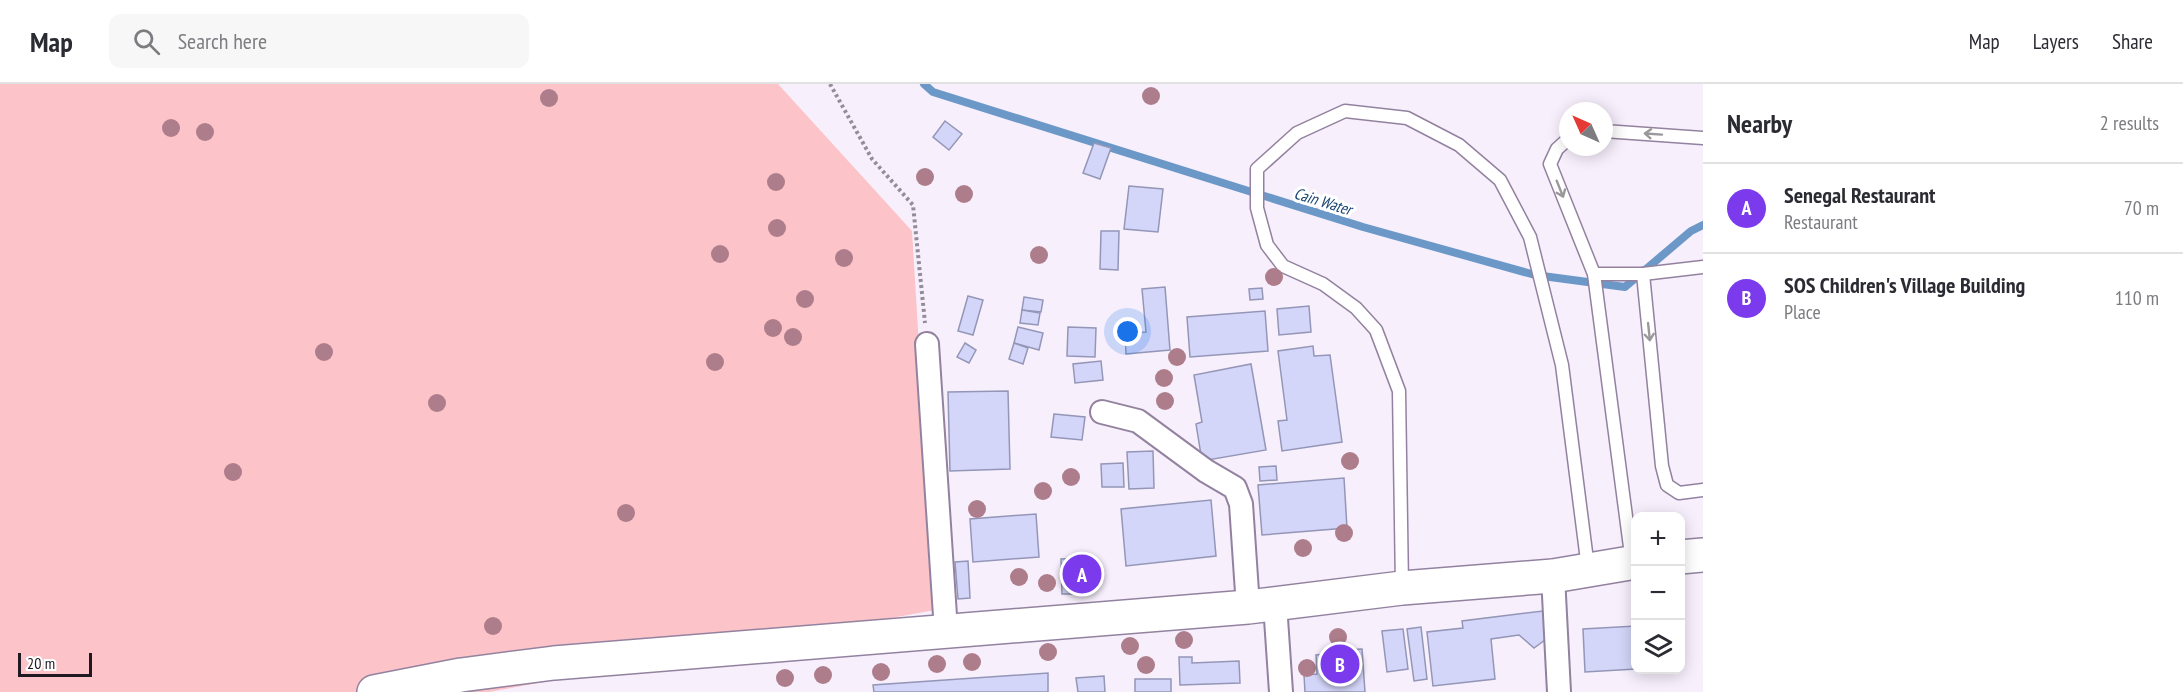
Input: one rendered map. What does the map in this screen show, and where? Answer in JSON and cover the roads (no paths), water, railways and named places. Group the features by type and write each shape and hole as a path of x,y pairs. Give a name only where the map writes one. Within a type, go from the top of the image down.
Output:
{"main road":[{"path":"1685,557 1703,555"},
{"path":"374,692 451,677 554,663 1262,605 1402,588 1553,576 1631,563"}],"street":[{"path":"927,344 946,631"},
{"path":"1102,412 1138,421 1206,471 1235,488 1241,504 1281,692"},
{"path":"1553,576 1559,692"}],"lane":[{"path":"1402,588 1399,391 1376,330 1356,308 1323,284 1283,266 1267,245 1257,208 1257,170 1297,133 1345,111 1407,118 1459,146 1500,180 1530,237 1562,364 1588,570"},
{"path":"1613,132 1703,138"},
{"path":"1559,146 1550,164 1594,274 1631,541"},
{"path":"1594,274 1643,274 1703,267"},
{"path":"1643,274 1667,484 1679,493 1703,490"}],"waterway":[{"name":"Cain Water","path":"924,84 933,92 1363,227 1535,275 1625,287 1691,231 1703,225"}],"place":[{"name":"Senegal Restaurant","path":"1082,574"},
{"name":"SOS Children's Village Building","path":"1340,664"}]}
